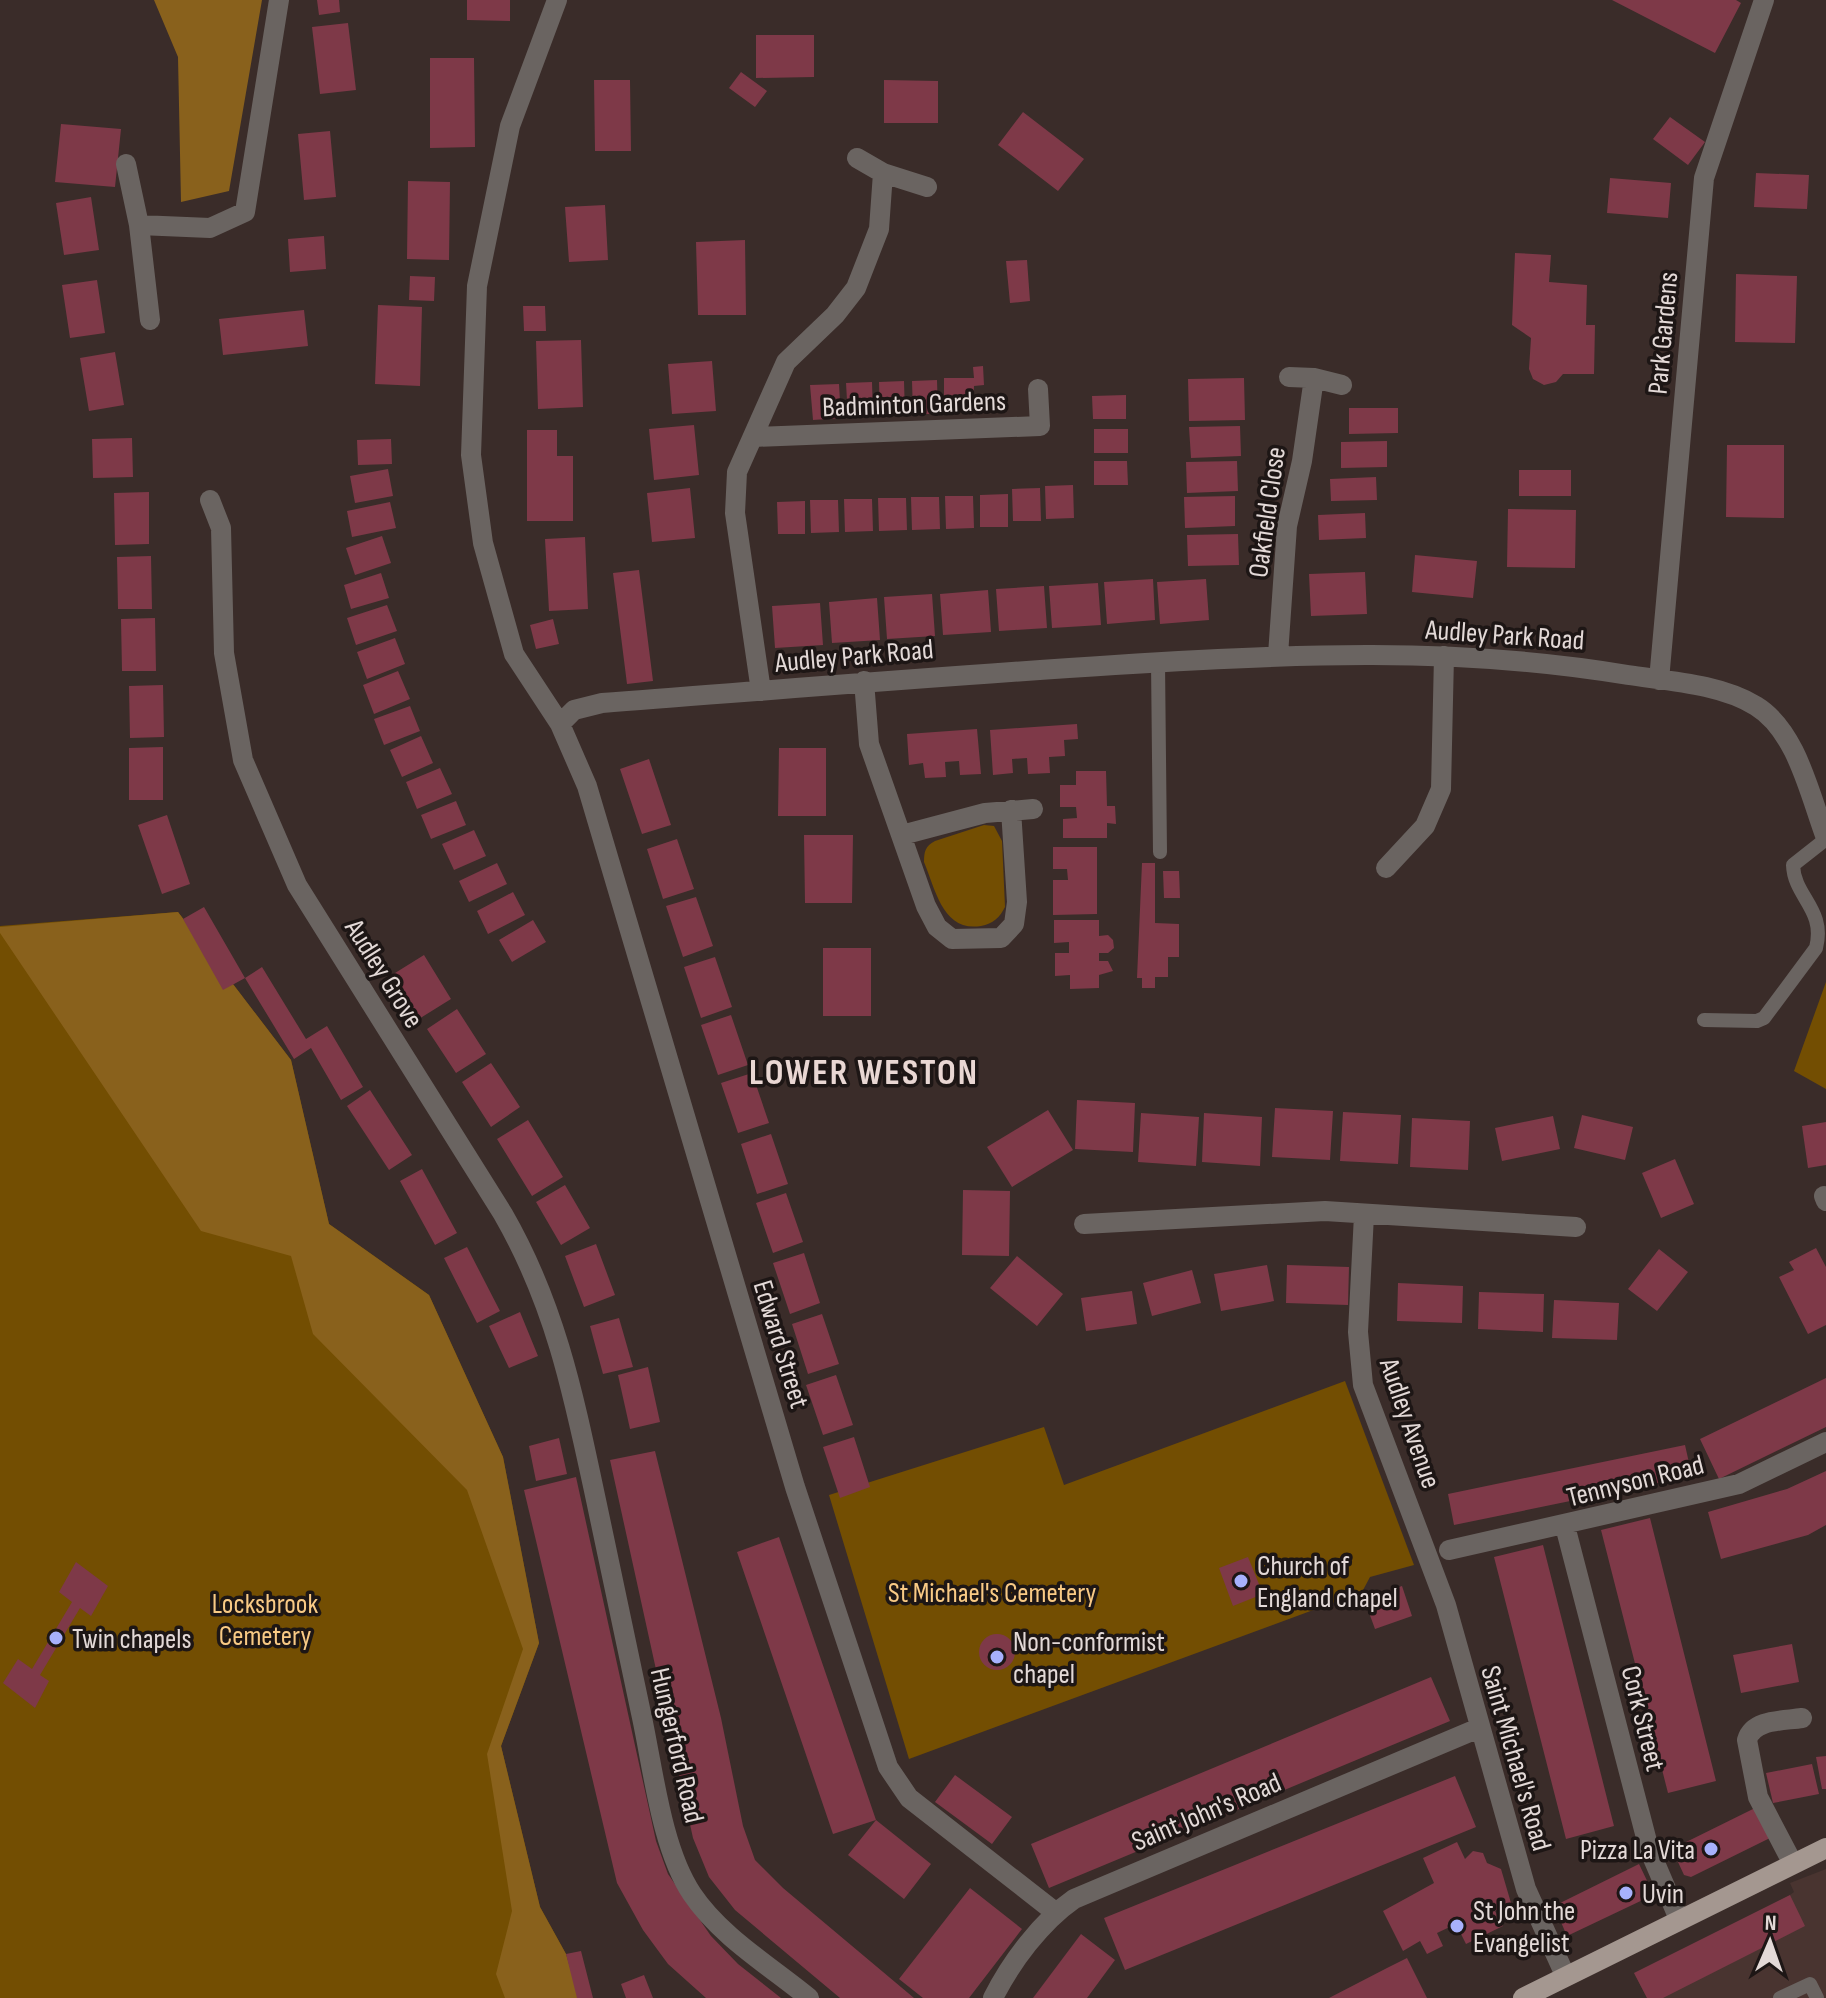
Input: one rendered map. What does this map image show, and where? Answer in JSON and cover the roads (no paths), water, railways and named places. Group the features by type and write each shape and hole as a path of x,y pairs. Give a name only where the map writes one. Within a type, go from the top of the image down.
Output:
{"main road":[{"path":"1523,1998 1792,1862 1826,1848"}],"street":[{"path":"139,225 210,228 245,212 279,0"},
{"path":"557,0 510,126 477,286 471,455 483,543 514,654 560,724"},
{"name":"Park Gardens","path":"1659,680 1704,178 1764,0"},
{"path":"857,158 883,173 927,187"},
{"path":"126,164 139,225 150,320"},
{"path":"761,691 735,513 737,472 786,362 835,315 856,288 879,229 883,173"},
{"path":"1289,377 1314,378 1342,385"},
{"name":"Oakfield Close","path":"1278,655 1287,526 1302,461 1314,378"},
{"name":"Badminton Gardens","path":"753,437 1040,426 1038,389"},
{"name":"Audley Grove","path":"210,500 221,528 224,653 243,760 297,885 532,1264 553,1321 586,1452"},
{"name":"Audley Park Road","path":"560,724 574,710 602,703 864,681 1158,662 1278,655 1444,656 1551,662 1659,680 1728,695 1758,707 1785,737 1826,838"},
{"path":"1386,868 1425,826 1441,789 1444,656"},
{"path":"864,681 869,744 926,906 937,927 952,939 1001,938 1014,924 1017,902 1011,810"},
{"name":"Edward Street","path":"560,724 587,786 795,1487 888,1767 909,1798 1055,1912"},
{"path":"902,835 985,813 1033,809"},
{"path":"1084,1224 1325,1211 1576,1227"},
{"name":"Audley Avenue","path":"1364,1215 1358,1332 1363,1385 1426,1551"},
{"name":"Tennyson Road","path":"1449,1550 1739,1484 1826,1442"},
{"name":"Hungerford Road","path":"586,1452 661,1807 679,1869 692,1894 720,1927 809,1998"},
{"name":"Cork Street","path":"1565,1526 1649,1849 1679,1919"},
{"name":"Saint Michael's Road","path":"1426,1551 1446,1605 1526,1889 1565,1975"},
{"path":"1792,1862 1758,1797 1747,1740 1749,1732 1758,1726 1802,1718"},
{"name":"Saint John's Road","path":"993,1998 1055,1912 1094,1888 1479,1728"}],"lane":[{"path":"1158,662 1160,852"},
{"path":"1704,1020 1757,1021 1764,1018 1816,948 1820,936 1820,908 1793,865 1826,838"},
{"path":"1780,1998 1810,1984 1817,1998"}],"place":[{"name":"Church of England chapel","path":"1241,1581"},
{"name":"Twin chapels","path":"56,1638"},
{"name":"Non-conformist chapel","path":"997,1657"},
{"name":"Pizza La Vita","path":"1711,1849"},
{"name":"Uvin","path":"1626,1893"},
{"name":"St John the Evangelist","path":"1457,1926"}],"district":[{"name":"LOWER WESTON","path":"864,1071"}],"park label":[{"name":"St Michael's Cemetery","path":"992,1592"},
{"name":"Locksbrook Cemetery","path":"265,1619"}]}
